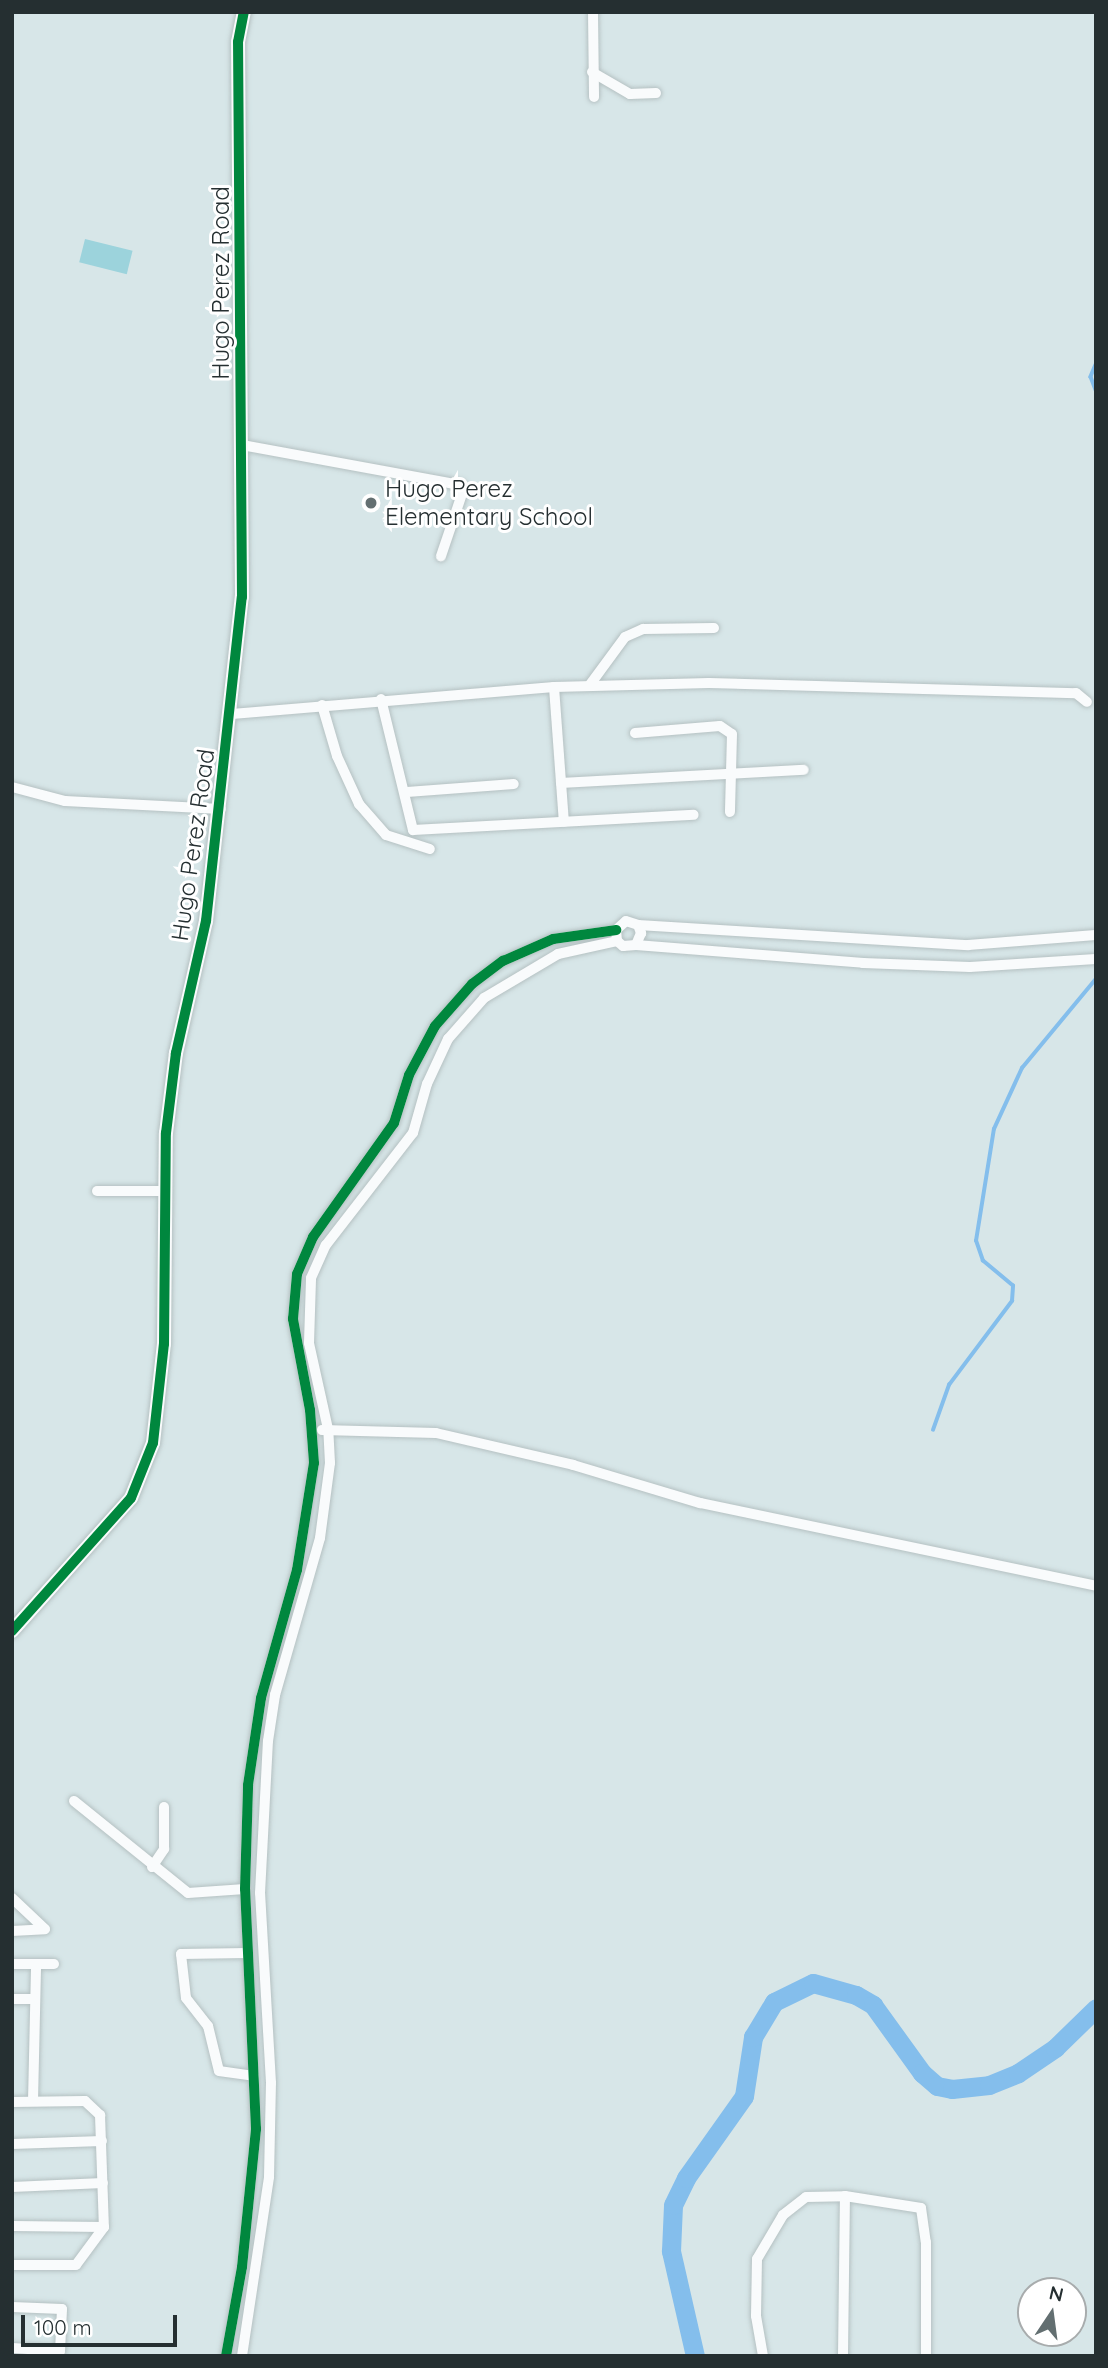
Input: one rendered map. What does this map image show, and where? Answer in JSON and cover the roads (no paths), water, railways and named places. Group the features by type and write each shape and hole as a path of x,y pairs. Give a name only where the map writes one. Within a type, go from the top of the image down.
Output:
{"street":[{"name":"Hugo Perez Road","path":"12,1631 102,1535 143,1474 153,1443 164,1343 166,1133 176,1053 206,921 232,714 242,597 239,42 244,12"},
{"path":"593,12 594,97"},
{"path":"592,72 630,94 656,93"},
{"path":"243,445 461,485 463,491 441,556"},
{"path":"589,686 625,637 643,629 714,628"},
{"path":"232,714 380,699 589,686 709,683 1076,693 1087,702"},
{"path":"554,688 564,822"},
{"path":"380,699 407,792 413,830 694,815"},
{"path":"322,705 337,756 359,804 387,835 430,849"},
{"path":"635,733 720,726 732,734 730,812"},
{"path":"561,783 733,771 804,770"},
{"path":"407,792 514,785"},
{"path":"12,787 65,801 221,808"},
{"path":"242,2356 269,2177 271,2083 260,1894 268,1741 275,1695 320,1538 328,1486 328,1429 309,1343 311,1278 326,1245 413,1133 427,1084 448,1039 484,998 558,954 616,935 626,921 638,925 968,945 1096,934"},
{"path":"636,944 641,933 638,925"},
{"path":"616,935 623,946 636,944 863,963 970,967 1096,959"},
{"path":"226,2356 242,2267 256,2129 244,1889 254,1736 312,1498 313,1431 294,1332 297,1274 313,1237 394,1123 409,1076 435,1026 472,984 503,961 553,939 616,935"},
{"path":"97,1191 165,1191"},
{"path":"297,1274 311,1278"},
{"path":"313,1431 328,1429 436,1433 573,1465 700,1503 1096,1586"},
{"path":"74,1801 152,1867 188,1893 244,1889"},
{"path":"152,1867 164,1849 164,1807"},
{"path":"12,1898 45,1929 12,1931"},
{"path":"247,1953 181,1954 186,1998 208,2026 219,2071 254,2076"},
{"path":"12,1964 54,1964"},
{"path":"33,2101 33,1999 36,1964"},
{"path":"12,1999 33,1999"},
{"path":"12,2102 85,2101 100,2115 104,2227 76,2265 12,2265"},
{"path":"12,2144 102,2141"},
{"path":"12,2186 103,2183"},
{"path":"763,2356 756,2316 757,2259 783,2215 806,2197 845,2196 920,2208 926,2242 926,2356"},
{"path":"844,2356 845,2196"},
{"path":"12,2226 104,2227"},
{"path":"12,2307 62,2309 60,2351 27,2352 12,2348"}],"waterway":[{"path":"1096,365 1091,377 1096,390"},
{"path":"933,1430 949,1385 1012,1301 1013,1286 983,1261 976,1241 994,1129 1022,1068 1096,979"},
{"path":"695,2356 671,2251 673,2205 686,2178 744,2096 753,2037 774,2002 813,1983 856,1995 873,2005 922,2073 937,2086 952,2089 989,2085 1018,2073 1055,2048 1096,2008"}],"place":[{"name":"Hugo Perez Elementary School","path":"371,503"}]}
